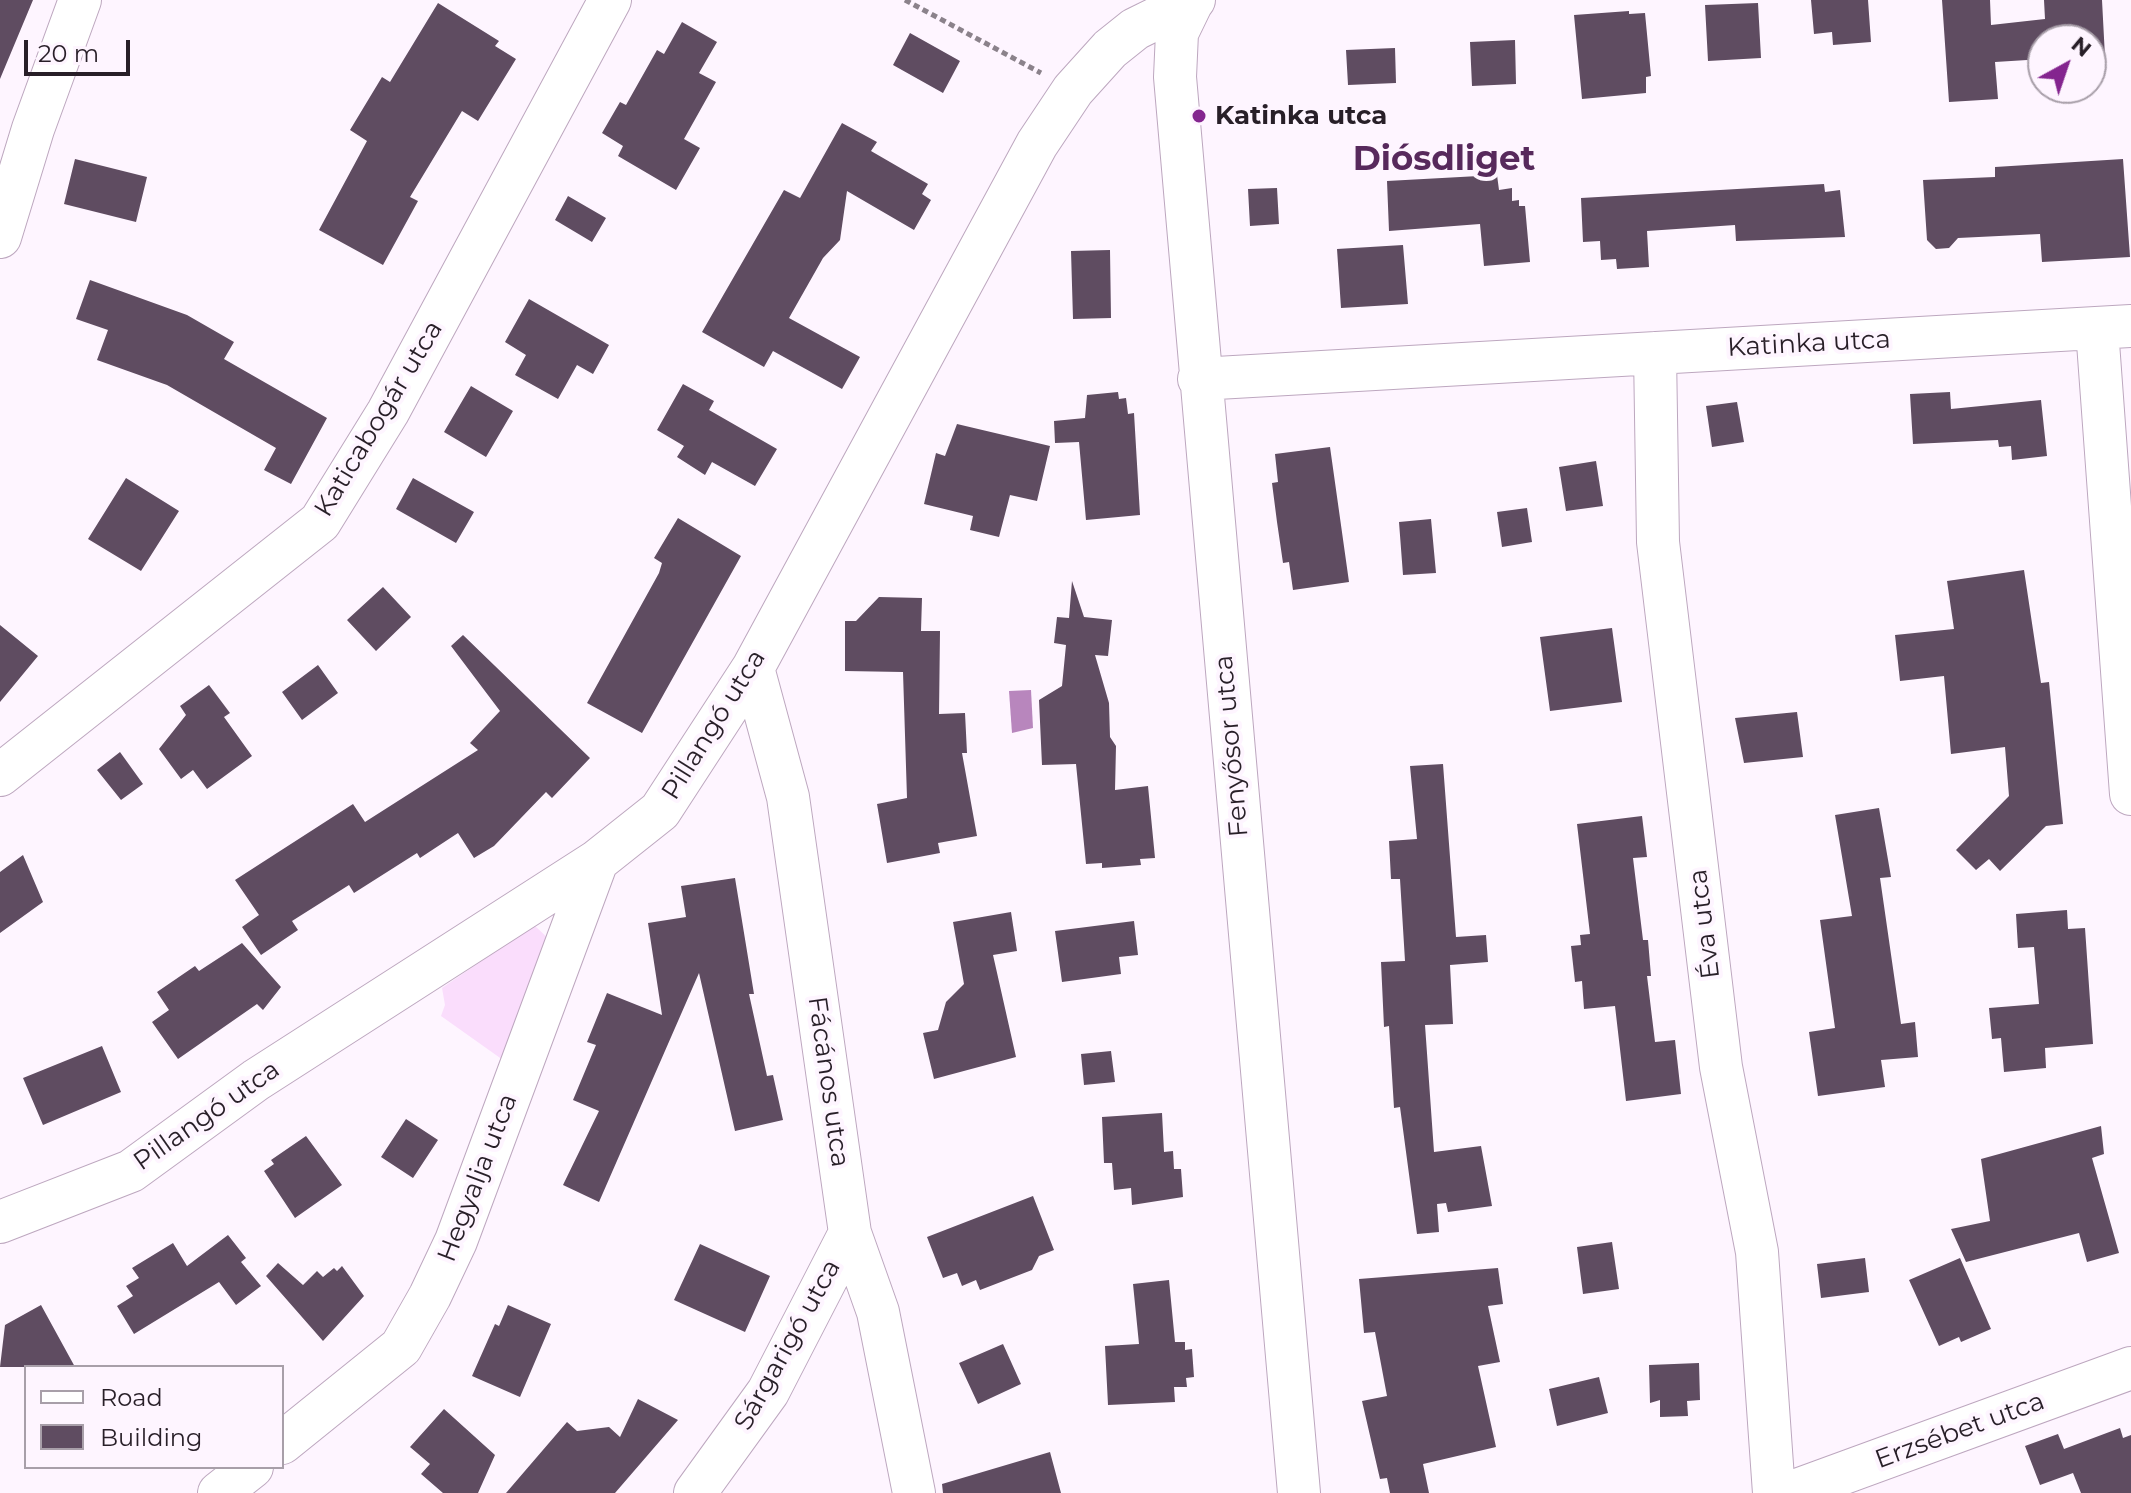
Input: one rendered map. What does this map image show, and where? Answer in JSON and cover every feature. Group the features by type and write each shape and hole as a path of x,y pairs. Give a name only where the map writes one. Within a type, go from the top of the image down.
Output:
{"street":[{"path":"0,237 33,129 80,0"},
{"name":"Katicabogár utca","path":"0,775 320,522 388,412 610,0"},
{"name":"Pillangó utca","path":"0,1222 131,1171 256,1080 597,861 660,811 753,668 1037,144 1073,90 1110,49 1135,29 1192,1"},
{"name":"Fenyősor utca","path":"1192,1 1177,33 1175,77 1199,379 1299,1493"},
{"path":"2114,327 2131,793"},
{"name":"Katinka utca","path":"1199,379 2114,327"},
{"name":"Éva utca","path":"1655,353 1658,542 1721,1067 1757,1252 1774,1493"},
{"name":"Fácános utca","path":"753,668 788,797 850,1233 878,1312 914,1493"},
{"name":"Hegyalja utca","path":"284,1441 401,1347 430,1296 456,1241 597,861"},
{"name":"Sárgarigó utca","path":"695,1493 768,1392 850,1233"},
{"name":"Erzsébet utca","path":"1789,1493 2131,1368"},
{"path":"219,1493 249,1469"}],"path":[{"path":"905,0 1073,90"}],"shaded area":[{"path":"1031,690 1033,728 1012,733 1009,691"},
{"path":"534,925 552,942 503,1060 441,1016 445,1005 442,988"}],"building":[{"path":"0,0 33,0 0,79"},
{"path":"1811,0 1868,0 1871,42 1833,45 1832,32 1814,34"},
{"path":"1942,0 1990,0 1991,25 2045,19 2044,0 2102,0 2103,24 2027,24 2027,60 1995,62 1998,99 1949,102"},
{"path":"438,3 499,41 495,46 516,59 478,121 462,111 410,197 418,201 383,265 319,230 367,141 350,130 382,77 390,82"},
{"path":"1758,3 1761,58 1708,61 1705,5"},
{"path":"1629,11 1629,14 1645,13 1651,76 1646,77 1646,93 1582,99 1574,15"},
{"path":"682,22 717,42 699,73 716,82 684,139 700,148 676,190 618,156 623,146 602,133 620,102 626,105 657,50 664,54"},
{"path":"910,33 960,61 943,93 893,65"},
{"path":"1515,40 1516,84 1472,86 1470,42"},
{"path":"1395,48 1396,83 1348,85 1346,50"},
{"path":"842,123 877,142 871,151 928,184 922,194 931,200 914,230 847,191 840,240 823,258 789,318 860,357 842,389 773,351 764,367 702,332 784,190 800,198"},
{"path":"75,159 147,177 136,222 64,204"},
{"path":"2123,159 2130,257 2042,262 2040,234 1958,238 1949,248 1936,249 1927,240 1923,180 1995,177 1995,167"},
{"path":"1497,175 1499,190 1512,188 1512,201 1519,200 1519,206 1525,206 1530,262 1484,266 1480,224 1389,231 1387,181"},
{"path":"1824,184 1825,192 1840,190 1845,237 1736,241 1735,225 1647,231 1649,267 1617,269 1616,259 1601,260 1600,241 1583,242 1581,198"},
{"path":"1277,188 1279,224 1250,226 1248,189"},
{"path":"568,196 606,218 592,242 555,220"},
{"path":"1403,245 1408,304 1341,308 1337,249"},
{"path":"1110,250 1111,318 1073,319 1071,251"},
{"path":"90,280 187,315 234,342 224,359 327,418 291,484 264,470 276,448 167,385 97,360 108,330 76,319"},
{"path":"529,299 609,345 593,374 577,365 558,399 515,375 526,355 505,342"},
{"path":"683,384 714,401 709,410 777,449 755,486 712,462 705,475 677,457 684,446 657,430"},
{"path":"471,386 513,411 486,457 444,432"},
{"path":"1118,392 1119,399 1126,398 1128,414 1134,413 1140,515 1086,520 1079,442 1055,443 1054,421 1085,418 1087,395"},
{"path":"1950,392 1951,409 2041,400 2047,456 2012,460 2011,446 1999,447 1998,440 1913,444 1910,394"},
{"path":"1737,402 1744,442 1712,447 1706,406"},
{"path":"957,424 1050,446 1037,501 1010,495 999,537 970,530 973,516 924,504 936,453 945,456"},
{"path":"1330,447 1349,582 1293,590 1289,562 1283,563 1277,522 1272,483 1278,482 1275,454"},
{"path":"1596,461 1603,506 1566,511 1559,467"},
{"path":"126,478 179,511 141,571 88,539"},
{"path":"413,478 474,512 456,543 396,509"},
{"path":"1527,508 1532,542 1502,547 1497,512"},
{"path":"678,518 741,556 642,733 587,703 659,573 662,563 654,558"},
{"path":"1431,519 1436,573 1403,575 1399,522"},
{"path":"2024,570 2041,683 2049,682 2063,824 2046,826 2000,871 1989,859 1976,870 1956,850 2009,796 2005,747 1951,754 1944,676 1900,681 1895,635 1954,629 1947,581"},
{"path":"1072,581 1084,617 1112,620 1108,656 1095,655 1109,703 1110,737 1116,746 1115,790 1148,786 1155,858 1140,859 1141,865 1102,868 1102,863 1086,864 1076,764 1042,765 1039,700 1062,686 1066,645 1054,643 1057,617 1069,618"},
{"path":"383,587 411,617 376,651 347,620"},
{"path":"879,597 922,598 921,631 940,631 939,714 965,713 967,753 962,753 977,836 938,843 940,853 887,863 877,804 907,798 903,672 845,671 845,621 856,621"},
{"path":"0,625 38,656 0,702"},
{"path":"1612,628 1622,702 1550,711 1540,637"},
{"path":"463,635 590,758 552,798 546,792 494,846 474,858 458,833 420,858 417,853 354,893 349,885 292,921 298,930 261,955 242,927 259,915 235,880 353,804 365,822 478,750 470,743 500,711 451,646"},
{"path":"318,665 338,693 302,720 282,692"},
{"path":"209,685 230,713 224,717 252,756 207,789 193,770 181,779 159,749 186,715 180,706"},
{"path":"1797,712 1803,757 1744,763 1735,718"},
{"path":"120,752 143,784 121,800 97,770"},
{"path":"1443,764 1456,937 1486,935 1488,962 1450,965 1453,1024 1425,1025 1434,1152 1481,1146 1492,1206 1448,1212 1446,1203 1437,1204 1439,1232 1417,1234 1400,1107 1394,1108 1389,1026 1384,1027 1381,962 1405,961 1400,879 1391,879 1389,841 1417,839 1410,766"},
{"path":"1879,808 1891,877 1880,878 1901,1024 1915,1022 1918,1057 1881,1060 1885,1087 1818,1096 1809,1032 1835,1028 1820,920 1852,916 1835,815"},
{"path":"1642,816 1647,857 1633,858 1643,940 1648,940 1651,976 1647,976 1655,1042 1675,1040 1681,1094 1626,1101 1615,1006 1584,1009 1582,981 1575,982 1571,946 1581,945 1580,935 1590,934 1577,824"},
{"path":"23,855 43,902 0,933 0,872"},
{"path":"735,878 754,994 749,994 767,1076 773,1075 783,1120 735,1131 699,973 599,1202 563,1185 599,1111 573,1100 596,1045 587,1042 607,993 662,1015 648,923 686,917 681,886"},
{"path":"2067,910 2068,929 2085,928 2093,1044 2045,1048 2046,1068 2004,1072 2001,1038 1992,1039 1989,1008 2039,1004 2034,947 2018,948 2016,914"},
{"path":"1011,912 1017,951 993,955 1016,1057 934,1079 923,1033 938,1030 946,1002 964,984 953,922"},
{"path":"1134,921 1138,955 1119,957 1121,974 1062,982 1055,931"},
{"path":"242,943 281,987 263,1010 257,1004 178,1059 152,1022 169,1010 157,992 195,966 199,971"},
{"path":"102,1046 121,1092 43,1125 23,1078"},
{"path":"1111,1051 1115,1082 1084,1085 1081,1054"},
{"path":"1162,1113 1164,1152 1173,1151 1174,1169 1181,1169 1183,1197 1132,1205 1131,1188 1114,1190 1112,1163 1104,1163 1102,1117"},
{"path":"406,1119 438,1140 413,1178 381,1157"},
{"path":"2101,1126 2104,1154 2092,1158 2119,1253 2087,1262 2079,1233 1966,1262 1951,1229 1990,1221 1981,1159"},
{"path":"306,1136 342,1185 295,1218 264,1171 274,1164 271,1160"},
{"path":"1033,1196 1054,1250 1039,1256 1032,1270 980,1290 976,1280 962,1286 957,1273 943,1278 927,1237"},
{"path":"228,1235 246,1258 241,1262 261,1286 236,1305 219,1282 134,1334 117,1306 133,1296 126,1286 139,1278 132,1268 173,1243 187,1266"},
{"path":"1612,1242 1619,1289 1583,1294 1577,1247"},
{"path":"700,1244 770,1276 745,1332 674,1300"},
{"path":"1865,1258 1869,1292 1821,1298 1817,1264"},
{"path":"1960,1258 1991,1329 1961,1342 1959,1337 1939,1346 1909,1280"},
{"path":"278,1263 303,1285 317,1271 323,1277 342,1266 364,1296 323,1341 266,1276"},
{"path":"1498,1268 1503,1304 1488,1306 1500,1362 1478,1366 1496,1447 1423,1464 1429,1493 1390,1493 1387,1478 1380,1479 1362,1401 1387,1396 1375,1332 1364,1333 1359,1279"},
{"path":"1169,1280 1175,1342 1185,1342 1185,1350 1192,1349 1194,1377 1186,1378 1187,1387 1174,1387 1175,1402 1108,1405 1105,1346 1139,1344 1133,1284"},
{"path":"41,1305 74,1365 0,1367 5,1325"},
{"path":"508,1305 551,1324 520,1397 472,1376 495,1324 499,1326"},
{"path":"1003,1344 1021,1384 978,1404 959,1363"},
{"path":"1699,1363 1700,1400 1687,1401 1688,1416 1660,1417 1660,1400 1650,1403 1649,1365"},
{"path":"1599,1377 1608,1413 1557,1426 1549,1389"},
{"path":"638,1399 678,1420 615,1493 506,1493 567,1422 577,1431 609,1427 620,1437"},
{"path":"444,1409 495,1455 478,1493 443,1493 421,1474 430,1464 410,1447"},
{"path":"2120,1428 2123,1438 2131,1435 2131,1493 2081,1493 2073,1473 2040,1485 2025,1446 2058,1434 2064,1449"},
{"path":"1050,1452 1061,1493 943,1493 942,1484"}],"place":[{"name":"Katinka utca","path":"1199,116"}],"district":[{"name":"Diósdliget","path":"1444,160"}]}
